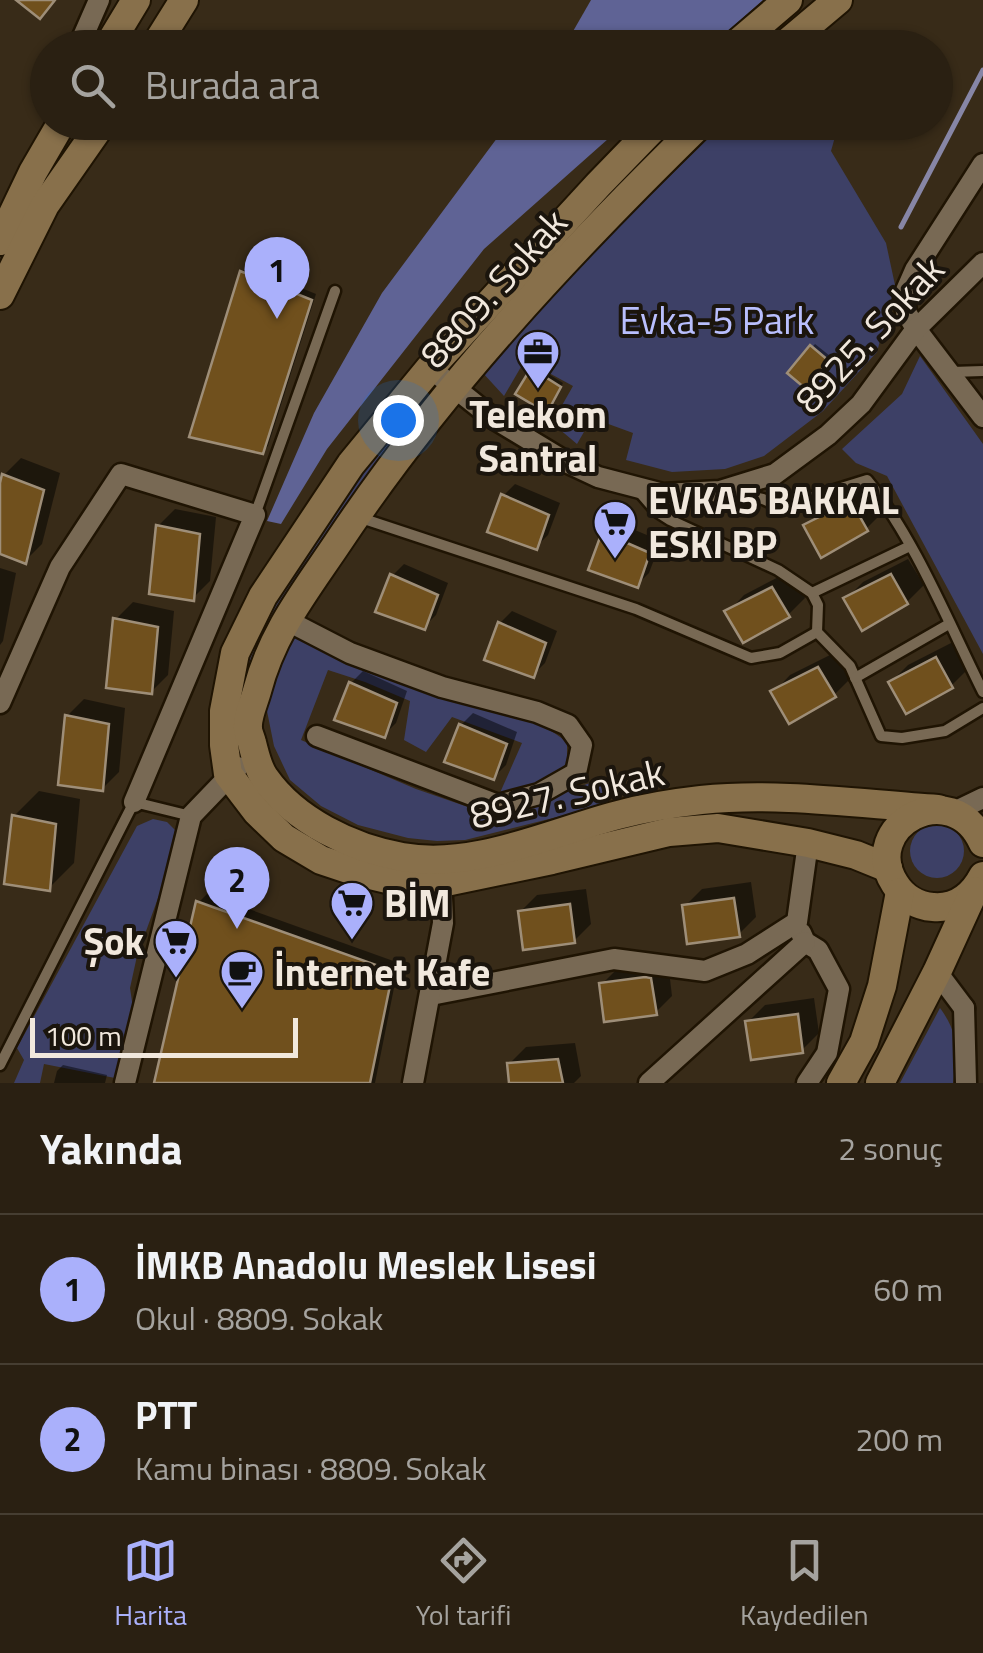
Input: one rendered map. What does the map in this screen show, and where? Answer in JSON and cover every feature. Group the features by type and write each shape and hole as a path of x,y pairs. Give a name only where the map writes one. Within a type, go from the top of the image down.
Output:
{"street":[{"path":"86,30 99,0"},
{"path":"118,30 136,0"},
{"path":"165,30 184,0"},
{"path":"753,30 788,0"},
{"path":"802,30 838,0"},
{"path":"45,152 46,140"},
{"path":"0,241 52,140"},
{"path":"0,295 45,205 90,140"},
{"name":"8809. Sokak","path":"228,774 224,711 235,653 263,596 352,464 430,368 642,140"},
{"name":"8809. Sokak","path":"255,753 247,726 266,659 286,620 355,516 454,386 569,256 684,140"},
{"path":"983,164 904,295 906,312 916,328 983,418"},
{"name":"8925. Sokak","path":"430,368 490,416 566,462 598,476 663,494 720,491 775,474 828,435 861,404 916,328 983,263"},
{"path":"0,702 60,567 121,474 255,515 134,802"},
{"path":"286,620 350,653 442,688 537,712 568,725 582,745 576,773 539,794 498,806 317,736"},
{"path":"125,1083 191,816 228,774 255,753"},
{"name":"8927. Sokak","path":"255,753 263,776 303,816 329,832 441,871 552,860 669,832 718,828 856,855 894,880 912,902 928,907 960,902 978,884"},
{"name":"8927. Sokak","path":"228,774 257,812 284,838 321,860 399,882 620,814 702,800 783,798 946,811"},
{"path":"841,1083 864,1042 882,986 894,880 888,845 908,818 922,811 946,811 983,798"},
{"path":"946,811 968,820 983,842"},
{"path":"648,1083 801,932 808,843"},
{"path":"413,1083 443,923 441,871"},
{"path":"880,1083 978,884"},
{"path":"431,995 614,959 706,971 801,932"},
{"path":"801,932 818,950 839,989 827,1053 807,1083"},
{"path":"937,972 974,1009 966,1083"}],"lane":[{"path":"255,515 335,291"},
{"path":"951,372 983,370"},
{"path":"720,491 762,499 780,507 867,480 910,546 983,692"},
{"path":"637,488 656,511 670,520 778,570 812,593 818,605 817,632 850,666 882,736 902,738 945,731 983,708"},
{"path":"355,516 636,608 751,658 780,654 817,632"},
{"path":"812,593 910,546"},
{"path":"856,678 950,624"},
{"path":"0,1065 134,802 191,816"}],"green space":[{"name":"Evka-5 Park","path":"707,140 834,140 831,151 886,243 895,285 877,352 823,411 764,456 725,469 672,472 626,460 633,433 592,418 577,444 552,423 573,386 525,360 504,396 482,372 557,287"},
{"path":"920,356 983,444 983,654 887,476 856,463 842,449 902,394"},
{"path":"432,382 437,386 311,555 277,616 240,702 243,663 321,525"},
{"path":"291,635 429,690 539,725 567,743 567,763 544,783 499,795 522,743 452,717 426,752 404,740 410,701 328,670 301,740 416,789 497,817 598,780 609,804 465,840 437,841 358,825 321,806 290,780 274,746 265,701"},
{"path":"153,819 167,822 175,830 162,887 137,956 130,988 133,1008 115,1078 44,1064 40,1083 14,1083 24,1060 17,1048 137,826"},
{"path":"937,824 956,832 964,851 956,870 937,878 918,870 910,851 918,832"},
{"path":"940,1008 956,1044 953,1083 900,1083"}],"shaded area":[{"path":"591,0 763,0 729,30 574,30"},
{"path":"496,140 607,140 484,249 327,449 281,524 267,521 314,413 382,293"}],"building":[{"path":"16,0 55,0 40,19"},
{"path":"240,271 312,300 263,454 189,437"},
{"path":"810,345 829,361 806,389 787,373"},
{"name":"Telekom Santral","path":"531,368 561,387 547,413 515,394"},
{"path":"2,474 44,490 26,564 0,554"},
{"path":"501,494 549,515 537,550 487,532"},
{"path":"851,501 868,531 821,558 803,525"},
{"path":"156,525 200,534 194,601 149,594"},
{"path":"602,532 650,553 638,588 588,570"},
{"path":"390,574 438,595 425,630 375,612"},
{"path":"891,574 908,604 862,631 843,598"},
{"path":"772,587 790,617 743,643 724,611"},
{"path":"113,618 158,627 152,694 106,688"},
{"path":"498,622 546,643 534,678 484,660"},
{"path":"936,657 953,688 906,714 888,682"},
{"path":"818,667 836,697 789,724 770,691"},
{"path":"349,682 397,703 385,738 334,720"},
{"path":"65,715 109,724 103,791 58,785"},
{"path":"459,724 507,744 494,780 444,762"},
{"path":"12,815 56,824 50,891 4,884"},
{"path":"734,898 740,937 687,944 682,905"},
{"path":"196,901 393,971 370,1083 154,1083"},
{"path":"570,904 575,943 523,950 518,911"},
{"path":"651,978 657,1015 604,1022 599,983"},
{"path":"798,1014 803,1053 751,1060 745,1021"},
{"path":"558,1059 563,1083 509,1083 507,1063"}],"waterway":[{"path":"953,127 983,70"},
{"path":"901,227 946,140"}],"place":[{"name":"İMKB Anadolu Meslek Lisesi","path":"277,319"},
{"name":"Telekom Santral","path":"538,390"},
{"name":"EVKA5 BAKKAL ESKI BP","path":"615,560"},
{"name":"PTT","path":"237,929"},
{"name":"BİM","path":"352,941"},
{"name":"Şok","path":"176,979"},
{"name":"İnternet Kafe","path":"242,1010"}]}
